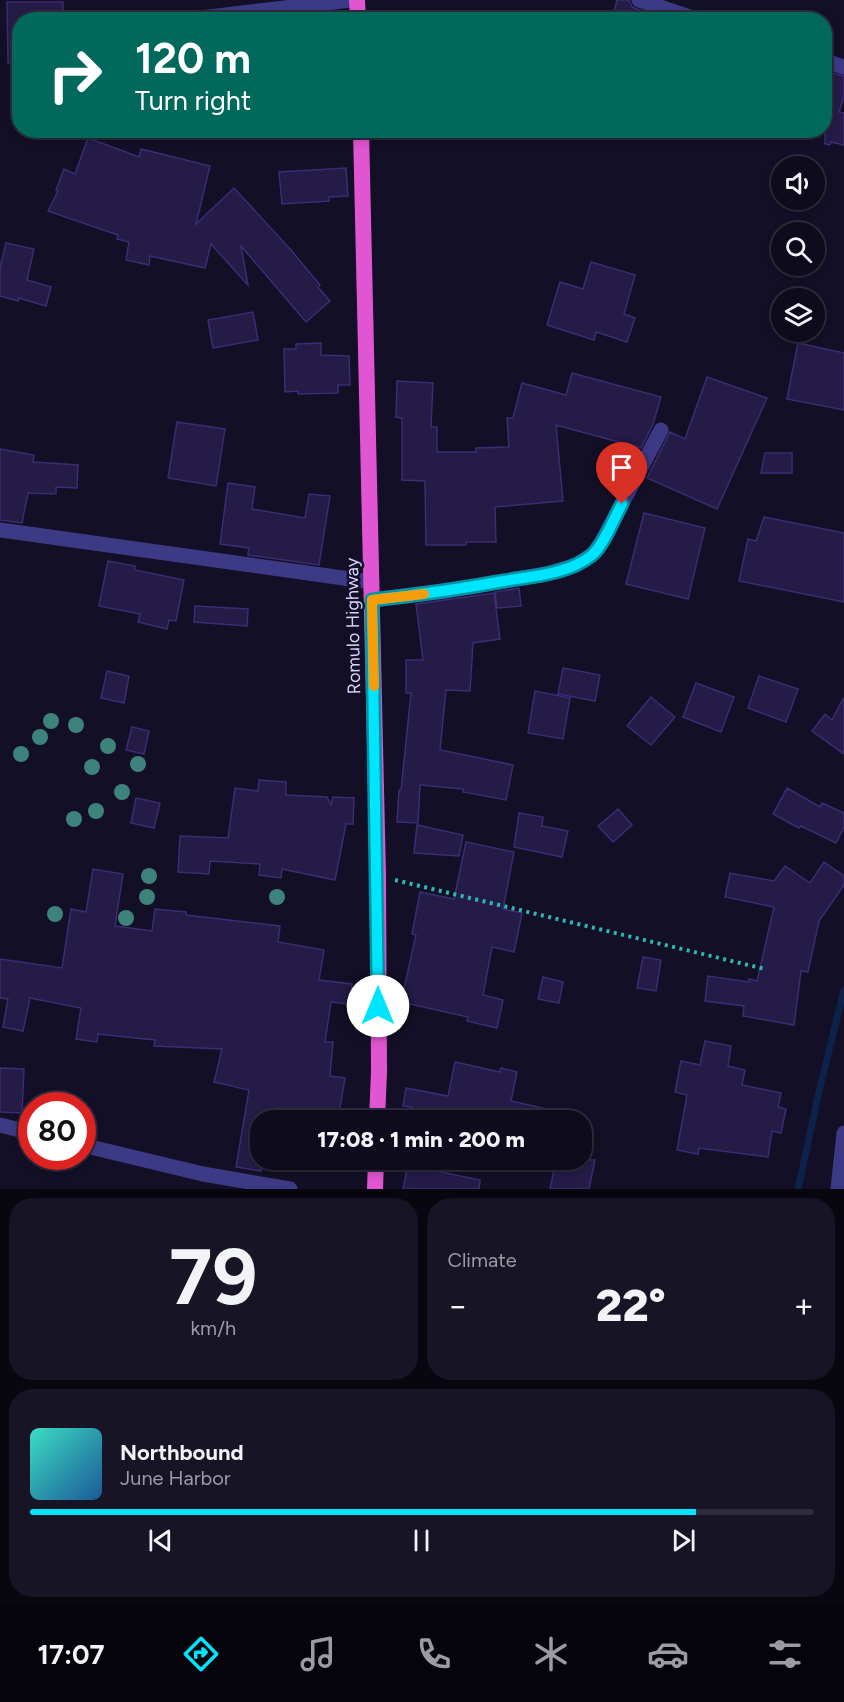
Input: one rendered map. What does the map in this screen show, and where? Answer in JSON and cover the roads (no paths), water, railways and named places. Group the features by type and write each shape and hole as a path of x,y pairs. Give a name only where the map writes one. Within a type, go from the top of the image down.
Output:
{"highway":[{"name":"Romulo Highway","path":"361,138 378,876 377,1110"},
{"path":"375,1189 376,1170"}],"street":[{"path":"251,12 351,0"},
{"path":"639,0 675,12"},
{"path":"372,600 490,584 546,574 576,565 593,554 602,541 661,430"},
{"path":"0,530 372,582"},
{"path":"0,1125 18,1130"},
{"path":"838,1189 844,1133"},
{"path":"96,1148 203,1174 290,1189"}],"waterway":[{"path":"798,1189 844,990"}]}
